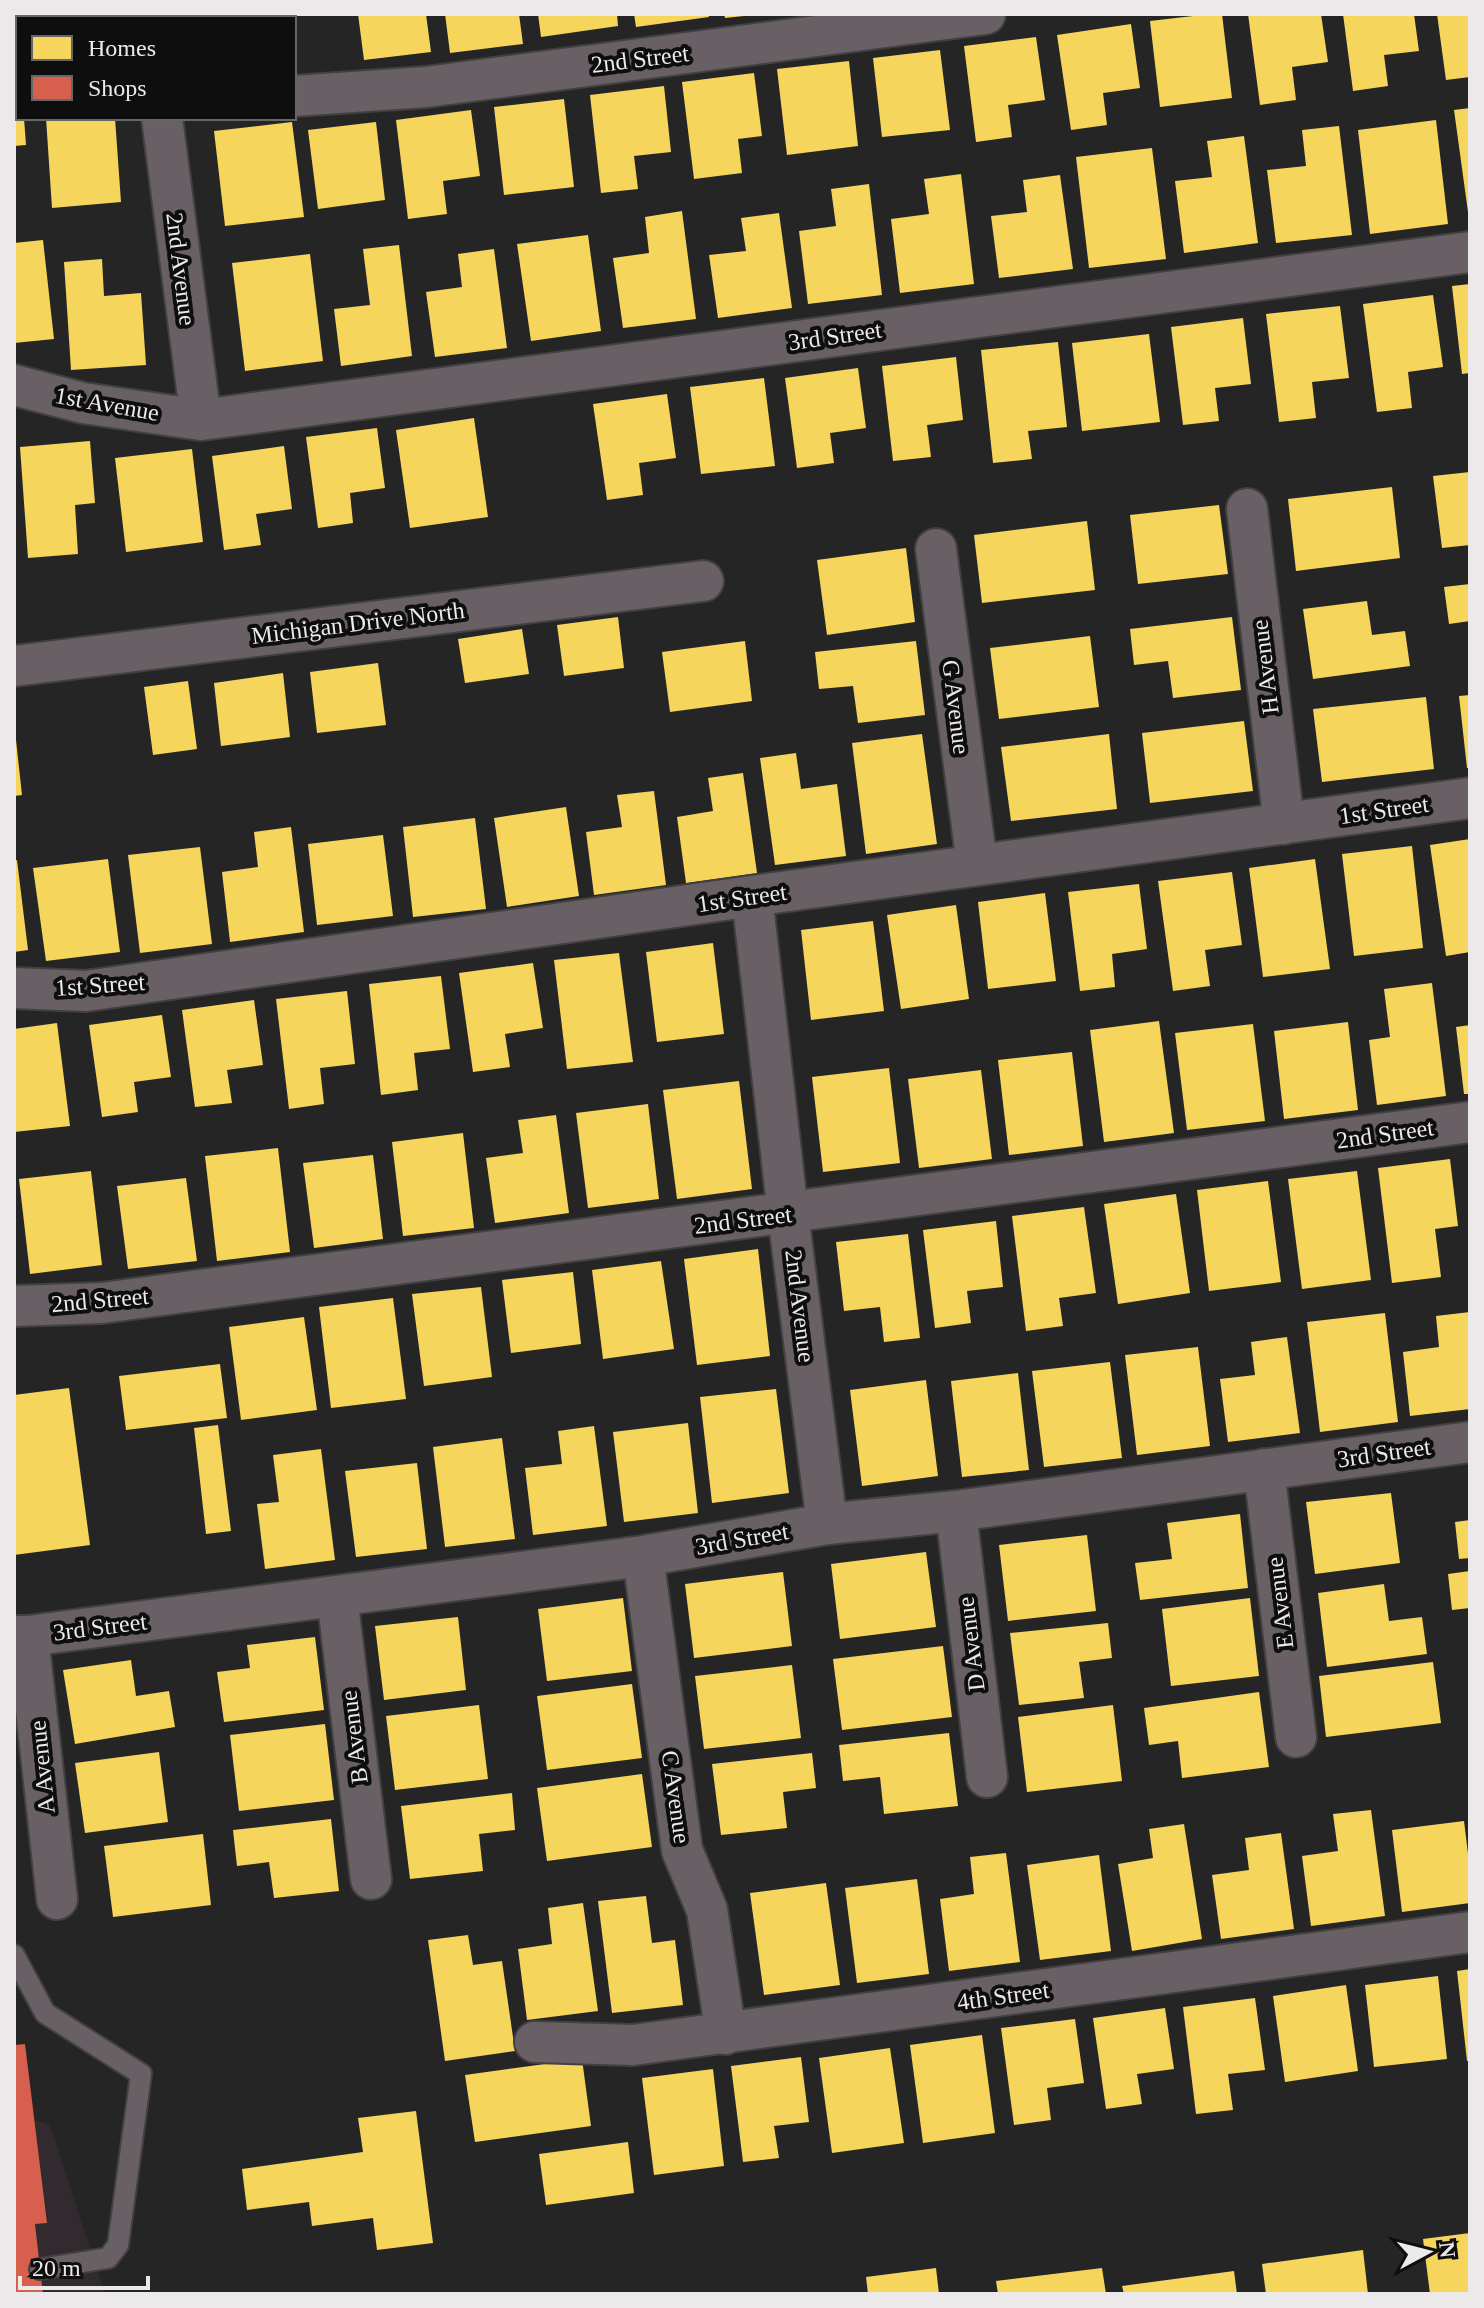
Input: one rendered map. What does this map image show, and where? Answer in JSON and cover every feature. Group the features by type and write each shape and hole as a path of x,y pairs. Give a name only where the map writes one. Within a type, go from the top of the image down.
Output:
{"street":[{"name":"2nd Street","path":"296,96 426,87 985,14"},
{"name":"2nd Avenue","path":"162,120 201,420"},
{"name":"3rd Street","path":"201,420 1470,252"},
{"name":"1st Avenue","path":"14,385 83,403 201,420"},
{"name":"H Avenue","path":"1247,509 1284,824"},
{"name":"G Avenue","path":"936,549 977,865"},
{"name":"Michigan Drive North","path":"14,666 703,581"},
{"name":"1st Street","path":"14,988 86,991 1470,798"},
{"name":"2nd Avenue","path":"752,896 827,1524"},
{"name":"2nd Street","path":"14,1306 102,1303 1470,1122"},
{"name":"3rd Street","path":"21,1636 643,1556 827,1524 956,1511 1470,1442"},
{"name":"E Avenue","path":"1264,1469 1296,1737"},
{"name":"D Avenue","path":"956,1511 987,1777"},
{"name":"C Avenue","path":"643,1556 682,1850 707,1910 726,2034"},
{"name":"B Avenue","path":"337,1596 371,1879"},
{"name":"A Avenue","path":"21,1636 57,1899"},
{"name":"4th Street","path":"535,2042 633,2045 1470,1932"}],"lane":[{"path":"14,1955 45,2013 141,2074 118,2245 108,2258 40,2269"}],"shaded area":[{"path":"14,2114 50,2125 105,2294 14,2294"}],"building: Homes":[{"path":"206,14 270,16 206,16"},
{"path":"358,14 426,14 431,52 364,60"},
{"path":"445,14 519,14 523,44 450,53"},
{"path":"538,14 617,14 618,26 541,37"},
{"path":"634,14 708,14 709,17 636,27"},
{"path":"724,14 744,14 744,16 725,18"},
{"path":"1222,14 1232,98 1160,107 1150,21"},
{"path":"1248,14 1321,14 1328,62 1292,67 1296,100 1260,105"},
{"path":"1343,14 1414,14 1419,51 1384,55 1388,86 1353,91"},
{"path":"1437,14 1470,14 1470,77 1446,80"},
{"path":"1131,24 1140,88 1103,93 1107,125 1071,130 1057,35"},
{"path":"1036,37 1045,100 1008,105 1012,137 976,142 964,46"},
{"path":"940,50 950,130 882,137 873,58"},
{"path":"849,61 858,146 787,155 777,69"},
{"path":"754,73 762,136 738,139 742,173 694,179 682,82"},
{"path":"16,77 16,120 24,120 26,145 14,146"},
{"path":"664,86 671,152 634,156 638,189 601,193 590,95"},
{"path":"564,99 574,187 504,195 494,107"},
{"path":"1470,108 1470,212 1468,212 1454,110"},
{"path":"471,110 480,176 443,181 447,214 408,219 396,120"},
{"path":"46,120 115,120 121,202 52,208"},
{"path":"1436,120 1448,224 1370,234 1358,130"},
{"path":"292,122 304,217 225,226 214,131"},
{"path":"376,122 385,200 318,209 308,130"},
{"path":"1339,126 1352,235 1276,243 1267,170 1306,166 1302,130"},
{"path":"1244,136 1258,243 1184,253 1175,181 1212,177 1207,141"},
{"path":"1152,148 1166,259 1089,268 1076,157"},
{"path":"961,174 974,284 900,293 891,219 929,214 924,179"},
{"path":"1060,175 1073,269 999,278 991,216 1027,212 1023,180"},
{"path":"869,184 882,295 808,304 799,231 836,226 831,189"},
{"path":"682,211 696,319 623,328 613,258 649,253 645,217"},
{"path":"779,213 792,308 718,318 709,255 746,251 741,218"},
{"path":"588,235 601,331 531,341 517,244"},
{"path":"43,240 54,339 14,343 14,243"},
{"path":"399,245 412,356 341,366 334,309 370,305 363,249"},
{"path":"494,249 507,348 435,357 426,292 462,287 458,254"},
{"path":"310,254 323,361 245,371 232,263"},
{"path":"102,259 104,296 141,293 146,365 71,370 64,262"},
{"path":"1470,284 1470,373 1462,374 1452,286"},
{"path":"1433,295 1443,367 1408,372 1412,408 1377,412 1363,304"},
{"path":"1340,306 1349,378 1312,382 1316,418 1279,422 1266,314"},
{"path":"1243,318 1251,384 1215,388 1219,421 1183,425 1171,327"},
{"path":"1149,334 1160,422 1082,431 1072,343"},
{"path":"1058,342 1067,427 1028,431 1032,459 993,463 981,350"},
{"path":"956,357 963,420 927,425 931,457 893,461 882,366"},
{"path":"858,368 866,428 830,433 834,463 797,468 785,378"},
{"path":"764,378 775,466 701,474 690,387"},
{"path":"667,394 676,458 639,463 643,495 607,500 593,404"},
{"path":"474,418 488,517 410,528 396,430"},
{"path":"377,428 385,488 350,493 353,523 318,528 306,437"},
{"path":"90,441 95,503 75,505 78,554 28,558 20,447"},
{"path":"284,446 292,509 256,514 261,545 224,550 212,456"},
{"path":"192,449 203,542 126,552 115,458"},
{"path":"1470,472 1470,545 1442,548 1433,476"},
{"path":"1392,487 1400,558 1296,571 1288,499"},
{"path":"1219,505 1228,574 1138,584 1130,515"},
{"path":"1087,521 1095,590 982,603 974,535"},
{"path":"906,548 915,622 827,635 817,560"},
{"path":"1470,584 1470,621 1449,624 1444,587"},
{"path":"1367,601 1372,635 1405,631 1410,666 1313,679 1303,609"},
{"path":"618,617 624,668 564,676 557,625"},
{"path":"1232,617 1241,690 1173,698 1168,661 1134,665 1130,629"},
{"path":"522,629 529,674 465,683 458,639"},
{"path":"1090,636 1099,707 999,719 990,648"},
{"path":"745,641 752,701 670,712 662,652"},
{"path":"916,641 925,715 858,723 853,686 819,689 815,652"},
{"path":"378,663 386,725 317,733 310,672"},
{"path":"283,673 290,737 221,746 214,683"},
{"path":"188,681 197,749 153,755 144,687"},
{"path":"1470,695 1470,768 1467,768 1459,696"},
{"path":"1426,697 1434,769 1322,782 1313,709"},
{"path":"1244,721 1253,791 1150,803 1142,733"},
{"path":"922,734 937,844 866,854 852,743"},
{"path":"1109,734 1117,809 1011,821 1001,747"},
{"path":"14,740 22,795 14,796"},
{"path":"796,753 801,789 837,784 846,856 775,865 760,758"},
{"path":"743,773 757,873 686,883 677,817 713,811 708,778"},
{"path":"654,791 666,885 594,895 586,832 622,827 617,795"},
{"path":"566,807 579,896 507,907 494,818"},
{"path":"475,818 486,909 413,917 403,827"},
{"path":"291,827 304,932 230,942 222,872 258,867 254,832"},
{"path":"383,835 393,916 317,925 308,844"},
{"path":"1470,839 1470,952 1446,956 1430,845"},
{"path":"1412,846 1423,948 1354,956 1342,854"},
{"path":"200,847 212,944 140,953 128,855"},
{"path":"108,859 120,952 46,961 33,868"},
{"path":"1315,859 1330,969 1263,977 1249,868"},
{"path":"17,860 28,950 14,952 14,861"},
{"path":"1232,872 1242,945 1205,950 1210,986 1173,991 1158,881"},
{"path":"1139,884 1147,949 1112,954 1115,987 1080,991 1068,892"},
{"path":"1045,893 1056,981 988,989 978,902"},
{"path":"956,905 969,999 901,1009 887,915"},
{"path":"873,921 884,1011 811,1020 801,930"},
{"path":"713,943 724,1034 657,1042 646,952"},
{"path":"619,953 633,1062 567,1069 554,960"},
{"path":"533,963 543,1028 505,1034 510,1067 473,1072 459,973"},
{"path":"441,976 450,1049 414,1053 418,1090 381,1095 369,984"},
{"path":"1432,983 1446,1096 1377,1105 1369,1040 1390,1037 1384,989"},
{"path":"347,991 355,1064 320,1068 324,1104 289,1109 276,999"},
{"path":"254,1000 263,1065 227,1070 232,1103 195,1107 182,1010"},
{"path":"162,1015 171,1077 134,1082 138,1112 102,1117 89,1025"},
{"path":"1159,1021 1174,1133 1104,1142 1090,1030"},
{"path":"1348,1022 1358,1110 1284,1119 1274,1031"},
{"path":"57,1023 70,1126 14,1132 14,1029"},
{"path":"1253,1024 1265,1121 1187,1130 1175,1033"},
{"path":"1470,1025 1470,1094 1464,1094 1456,1027"},
{"path":"1072,1052 1083,1146 1009,1155 998,1060"},
{"path":"889,1068 900,1163 823,1172 812,1077"},
{"path":"981,1070 992,1159 919,1168 908,1079"},
{"path":"739,1081 752,1189 677,1199 663,1090"},
{"path":"648,1104 659,1199 588,1208 576,1113"},
{"path":"556,1115 569,1213 495,1223 486,1158 523,1153 518,1120"},
{"path":"463,1133 474,1228 403,1236 392,1142"},
{"path":"278,1148 290,1252 217,1261 205,1156"},
{"path":"373,1155 383,1239 314,1248 303,1163"},
{"path":"1450,1159 1458,1226 1435,1229 1441,1277 1392,1283 1378,1168"},
{"path":"91,1171 102,1265 30,1274 19,1179"},
{"path":"1357,1171 1371,1280 1302,1289 1288,1179"},
{"path":"186,1178 197,1261 128,1269 117,1186"},
{"path":"1268,1181 1281,1282 1209,1291 1197,1190"},
{"path":"1176,1194 1190,1293 1118,1304 1104,1204"},
{"path":"1084,1207 1096,1293 1059,1298 1063,1326 1026,1331 1012,1216"},
{"path":"996,1221 1003,1287 967,1291 971,1323 935,1328 923,1230"},
{"path":"908,1234 920,1338 884,1342 880,1307 844,1311 836,1242"},
{"path":"758,1249 770,1356 697,1365 684,1259"},
{"path":"661,1261 674,1349 603,1359 592,1270"},
{"path":"573,1272 581,1344 511,1353 502,1280"},
{"path":"481,1287 492,1377 424,1386 412,1294"},
{"path":"393,1298 406,1399 331,1408 319,1307"},
{"path":"1470,1312 1470,1409 1410,1416 1403,1352 1439,1347 1436,1316"},
{"path":"1385,1313 1398,1422 1320,1432 1307,1322"},
{"path":"304,1317 317,1410 241,1420 229,1327"},
{"path":"1287,1337 1300,1433 1228,1442 1220,1379 1255,1375 1251,1342"},
{"path":"1198,1347 1210,1446 1137,1455 1125,1355"},
{"path":"1110,1362 1122,1458 1044,1467 1032,1371"},
{"path":"220,1364 227,1418 126,1430 119,1376"},
{"path":"1018,1373 1029,1470 962,1477 951,1381"},
{"path":"926,1380 938,1476 862,1486 850,1390"},
{"path":"69,1388 90,1545 14,1555 14,1395"},
{"path":"776,1389 789,1493 712,1503 700,1397"},
{"path":"688,1423 698,1513 624,1522 613,1432"},
{"path":"218,1425 231,1531 206,1534 194,1428"},
{"path":"594,1426 607,1526 533,1535 525,1468 562,1464 558,1431"},
{"path":"502,1438 515,1539 445,1547 433,1447"},
{"path":"321,1449 335,1560 265,1569 257,1504 279,1502 273,1455"},
{"path":"417,1463 427,1549 356,1557 345,1471"},
{"path":"1391,1493 1400,1563 1315,1574 1306,1502"},
{"path":"1240,1514 1248,1588 1140,1600 1135,1563 1172,1559 1167,1523"},
{"path":"1470,1520 1470,1558 1459,1559 1455,1522"},
{"path":"1087,1535 1096,1611 1008,1621 999,1545"},
{"path":"926,1552 936,1627 840,1639 831,1564"},
{"path":"1470,1571 1470,1608 1452,1610 1448,1574"},
{"path":"783,1572 792,1646 694,1658 685,1584"},
{"path":"1384,1584 1389,1621 1422,1617 1427,1654 1327,1667 1318,1593"},
{"path":"623,1598 632,1671 547,1681 538,1609"},
{"path":"1250,1598 1259,1676 1171,1686 1162,1609"},
{"path":"458,1617 466,1690 384,1700 375,1626"},
{"path":"1108,1623 1112,1658 1079,1662 1084,1698 1019,1705 1010,1633"},
{"path":"315,1637 324,1710 224,1722 217,1672 250,1668 247,1645"},
{"path":"943,1646 952,1717 842,1730 833,1659"},
{"path":"131,1660 136,1696 169,1691 175,1727 75,1744 63,1670"},
{"path":"1433,1662 1441,1723 1326,1737 1319,1676"},
{"path":"792,1665 801,1738 704,1749 695,1676"},
{"path":"632,1684 642,1758 547,1770 537,1696"},
{"path":"1259,1692 1269,1767 1182,1778 1178,1741 1149,1745 1144,1708"},
{"path":"479,1705 488,1779 395,1790 386,1716"},
{"path":"1113,1705 1122,1781 1027,1792 1018,1717"},
{"path":"325,1724 334,1800 239,1811 230,1735"},
{"path":"949,1733 958,1806 884,1814 880,1777 843,1781 839,1745"},
{"path":"159,1752 168,1822 85,1833 75,1763"},
{"path":"812,1753 816,1788 783,1792 787,1828 721,1835 712,1764"},
{"path":"642,1774 652,1847 547,1861 537,1788"},
{"path":"512,1793 515,1830 479,1834 483,1871 410,1879 401,1806"},
{"path":"1371,1810 1385,1916 1311,1926 1302,1856 1338,1851 1333,1814"},
{"path":"331,1819 339,1891 274,1898 269,1862 237,1866 233,1830"},
{"path":"1464,1821 1470,1870 1470,1903 1402,1912 1392,1830"},
{"path":"1184,1824 1202,1939 1132,1951 1118,1864 1153,1858 1149,1829"},
{"path":"1281,1833 1294,1929 1221,1939 1212,1875 1249,1870 1245,1838"},
{"path":"203,1834 211,1905 113,1917 104,1846"},
{"path":"1006,1853 1020,1962 949,1971 940,1899 974,1894 970,1857"},
{"path":"1099,1855 1111,1951 1040,1960 1027,1865"},
{"path":"917,1879 929,1974 857,1983 845,1888"},
{"path":"826,1883 840,1985 764,1995 750,1893"},
{"path":"646,1896 652,1943 675,1940 683,2005 612,2013 598,1901"},
{"path":"583,1903 598,2011 527,2020 518,1949 552,1944 548,1908"},
{"path":"468,1935 473,1965 502,1961 515,2051 445,2061 428,1940"},
{"path":"1470,1969 1470,2061 1467,2061 1457,1971"},
{"path":"1438,1976 1447,2059 1374,2067 1365,1985"},
{"path":"1346,1985 1358,2071 1285,2082 1273,1996"},
{"path":"1255,1998 1265,2070 1228,2074 1233,2110 1196,2114 1183,2007"},
{"path":"1165,2008 1174,2069 1137,2074 1142,2104 1106,2109 1093,2018"},
{"path":"1075,2019 1084,2083 1047,2088 1051,2120 1014,2125 1001,2028"},
{"path":"982,2035 995,2133 923,2143 910,2045"},
{"path":"890,2048 904,2143 832,2153 819,2058"},
{"path":"801,2057 809,2122 774,2126 779,2158 743,2162 731,2066"},
{"path":"582,2059 591,2126 475,2142 465,2075"},
{"path":"713,2069 724,2166 654,2175 642,2078"},
{"path":"416,2111 433,2243 377,2250 373,2218 312,2226 309,2202 247,2210 242,2169 363,2152 358,2118"},
{"path":"628,2142 634,2193 546,2205 539,2154"},
{"path":"1470,2233 1470,2293 1430,2294 1423,2239"},
{"path":"1363,2250 1368,2294 1266,2294 1262,2264"},
{"path":"936,2268 939,2294 868,2294 866,2277"},
{"path":"1102,2268 1106,2294 998,2294 996,2281"},
{"path":"1234,2271 1237,2294 1124,2294 1122,2286"}],"building: Shops":[{"path":"25,2044 47,2223 35,2224 43,2294 14,2294 14,2045"}]}
